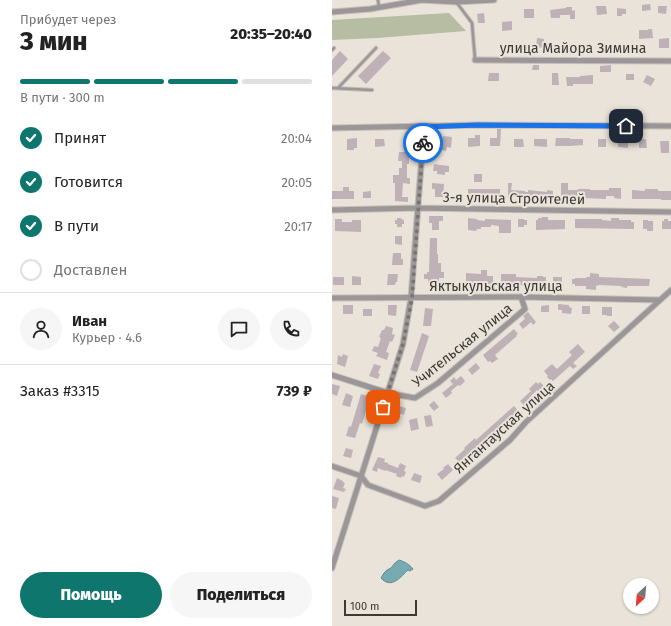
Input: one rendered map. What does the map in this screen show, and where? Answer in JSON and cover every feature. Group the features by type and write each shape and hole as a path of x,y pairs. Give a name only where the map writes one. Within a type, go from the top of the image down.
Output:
{"street":[{"path":"332,12 370,9 406,1 430,0 456,2 494,0"},
{"name":"улица Майора Зимина","path":"475,60 671,61"},
{"path":"332,128 478,125 671,126"},
{"path":"332,568 334,556 403,344 412,298 424,127"},
{"name":"3-я улица Строителей","path":"332,210 418,208 671,212"},
{"name":"Янгантауская улица","path":"332,466 361,476 368,485 425,506 438,501 510,440 526,422 671,290"},
{"name":"Яктыкульская улица","path":"332,298 521,297 660,300"},
{"name":"Учительская улица","path":"332,375 388,393 415,398 438,383 525,309 521,297"}],"lane":[{"path":"378,0 379,7"},
{"path":"456,2 472,23 475,60"},
{"path":"338,88 376,48"},
{"path":"332,88 372,90"}],"green space":[{"path":"449,13 466,31 332,40 332,20"}],"water":[{"path":"399,560 407,563 413,569 410,571 408,570 393,582 389,583 381,578 387,570"}],"building":[{"path":"650,4 651,10 642,11 642,5"},
{"path":"596,6 606,6 607,14 597,15"},
{"path":"658,6 667,6 666,14 658,13"},
{"path":"572,7 572,11 575,10 575,19 570,19 570,15 560,15 560,18 551,18 550,10"},
{"path":"617,8 626,9 626,14 617,16"},
{"path":"524,9 534,9 534,18 524,18"},
{"path":"484,13 485,23 478,23 477,14"},
{"path":"512,21 512,30 502,31 502,22"},
{"path":"652,29 653,38 639,39 639,30"},
{"path":"537,38 544,39 544,48 536,47"},
{"path":"669,38 669,48 659,48 659,39"},
{"path":"340,51 348,59 332,76 332,60"},
{"path":"383,51 391,58 366,84 358,76"},
{"path":"533,65 539,65 539,70 532,70"},
{"path":"611,65 611,72 600,72 600,66"},
{"path":"489,73 499,73 499,81 488,81"},
{"path":"552,73 558,73 559,85 552,85"},
{"path":"626,74 634,74 634,80 626,80"},
{"path":"593,75 593,84 573,84 573,86 567,86 566,77"},
{"path":"647,75 655,79 651,86 643,82"},
{"path":"497,129 501,129 500,146 490,146 490,138 497,138"},
{"path":"475,135 480,135 480,146 468,147 468,138 475,138"},
{"path":"443,136 452,137 451,148 447,147 446,151 438,149 439,144 442,145"},
{"path":"357,138 357,148 354,148 354,150 347,150 347,139"},
{"path":"556,138 583,139 583,145 555,146"},
{"path":"375,139 384,139 385,146 375,147"},
{"path":"514,139 523,139 524,147 514,147"},
{"path":"534,139 547,139 547,147 534,146"},
{"path":"598,139 606,139 606,147 598,147"},
{"path":"618,139 628,139 628,148 618,147"},
{"path":"639,139 646,139 647,148 639,148"},
{"path":"660,141 669,141 669,153 661,153"},
{"path":"399,152 409,152 407,178 410,178 410,184 403,183 402,197 408,197 408,202 395,201 395,183 393,183 393,175 399,175 399,168 402,168 402,161 398,161"},
{"path":"434,164 449,166 449,172 445,172 445,175 437,174 437,171 433,171"},
{"path":"474,174 482,174 482,182 474,182"},
{"path":"432,183 444,184 443,197 435,197 435,189 432,189"},
{"path":"508,183 512,183 511,190 525,192 528,192 528,190 547,192 547,190 553,191 553,199 532,197 532,200 522,200 518,198 517,194 511,194 511,199 508,199"},
{"path":"561,183 568,183 568,190 609,190 609,188 621,188 621,199 614,198 614,196 606,196 606,199 567,198 567,200 561,200"},
{"path":"343,187 349,187 349,191 354,191 354,199 332,199 332,191 343,191"},
{"path":"468,189 500,189 500,198 484,197 480,198 480,201 473,201 473,197 468,197"},
{"path":"645,189 671,191 671,200 632,199 632,190 645,191"},
{"path":"371,191 371,198 363,198 363,192"},
{"path":"429,216 443,216 443,221 439,221 439,230 432,230 432,223 429,223"},
{"path":"542,217 548,217 548,220 565,220 565,229 536,230 536,220"},
{"path":"397,218 404,220 402,227 397,227 397,224 395,224 395,220 397,220"},
{"path":"468,218 485,221 485,219 511,220 511,233 499,233 499,226 491,225 491,227 481,227 481,229 477,229 476,231 468,230"},
{"path":"611,218 631,220 631,222 634,222 634,229 575,228 575,219 602,219 611,221"},
{"path":"335,219 342,219 342,222 361,220 361,232 335,231"},
{"path":"518,219 527,220 527,225 524,225 524,227 518,227"},
{"path":"664,219 671,221 671,229 662,229 662,221 664,221"},
{"path":"643,220 653,221 653,231 643,229"},
{"path":"395,236 402,236 402,245 395,244"},
{"path":"430,238 437,238 438,263 441,263 441,272 444,272 444,278 439,278 439,285 428,285 428,279 424,279 424,274 429,272"},
{"path":"393,253 401,253 403,265 392,265"},
{"path":"481,270 487,270 487,276 493,276 493,285 476,284 476,289 466,289 466,273 481,274"},
{"path":"590,273 599,274 599,277 650,279 649,286 627,286 627,288 621,287 622,286 599,285 596,286 596,290 586,289 586,286 575,286 575,284 572,284 572,279 590,277"},
{"path":"388,274 398,274 395,285 387,285"},
{"path":"501,274 516,274 516,277 537,278 537,276 543,276 546,277 546,284 543,284 543,286 516,285 516,289 510,289 510,286 501,286"},
{"path":"352,276 361,277 361,285 352,285"},
{"path":"333,277 344,277 344,285 333,285"},
{"path":"553,277 562,277 562,285 553,285"},
{"path":"558,304 569,305 569,307 572,308 571,314 562,313 562,310 558,310"},
{"path":"343,305 353,305 353,314 343,314"},
{"path":"388,305 397,305 396,316 388,315"},
{"path":"549,305 549,312 541,312 541,306"},
{"path":"582,306 590,306 590,314 582,314"},
{"path":"602,307 612,307 612,316 602,315"},
{"path":"425,308 433,309 431,326 423,326"},
{"path":"363,309 372,309 372,316 363,316"},
{"path":"528,312 536,322 533,325 531,322 523,329 519,324 525,319 523,316"},
{"path":"614,321 620,327 614,332 608,326"},
{"path":"386,326 393,328 392,334 395,335 392,342 390,341 386,352 389,353 387,360 376,356 378,353 372,351 374,346 378,347 381,338 379,337 382,330 384,330"},
{"path":"514,329 518,334 516,335 517,336 495,355 498,359 492,363 490,361 488,362 483,355"},
{"path":"422,333 429,336 417,372 410,370"},
{"path":"578,344 585,352 573,363 577,366 573,369 570,366 553,381 551,379 550,380 544,371 552,364 557,369 572,355 569,352"},
{"path":"343,354 348,356 345,367 337,364 338,355 342,357"},
{"path":"476,363 480,368 472,375 468,370"},
{"path":"374,364 381,366 378,373 380,374 378,379 369,376"},
{"path":"461,376 465,381 451,391 452,393 446,398 442,393 453,384 450,381 454,377 456,380"},
{"path":"536,382 538,384 540,382 545,387 539,393 537,390 529,398 531,400 525,406 520,401 531,391 529,389"},
{"path":"332,384 340,386 337,396 332,394"},
{"path":"346,393 353,396 350,407 342,405"},
{"path":"361,394 370,397 362,424 360,423 355,438 346,436 349,426 351,427"},
{"path":"434,401 439,407 434,411 429,405"},
{"path":"399,406 406,408 404,415 397,413"},
{"path":"514,406 521,414 517,418 514,415 488,439 492,443 486,447 485,446 473,458 470,455 460,463 455,458 475,438 476,440"},
{"path":"431,415 433,426 426,427 424,416"},
{"path":"417,418 419,429 411,431 409,420"},
{"path":"346,448 353,450 351,458 343,456"},
{"path":"378,457 385,459 384,462 398,468 400,463 406,466 404,477 402,476 401,478 396,476 397,474 378,468 377,472 372,470"},
{"path":"448,464 453,470 442,480 437,474"},
{"path":"414,473 422,476 420,483 411,480"},
{"path":"337,478 345,483 343,488 346,489 344,492 333,489"},
{"path":"332,496 339,498 336,509 332,508"}],"way so far":[{"path":"383,407 403,344 412,298 423,143"}],"route":[{"path":"423,143 424,127 478,125 626,126"}]}
